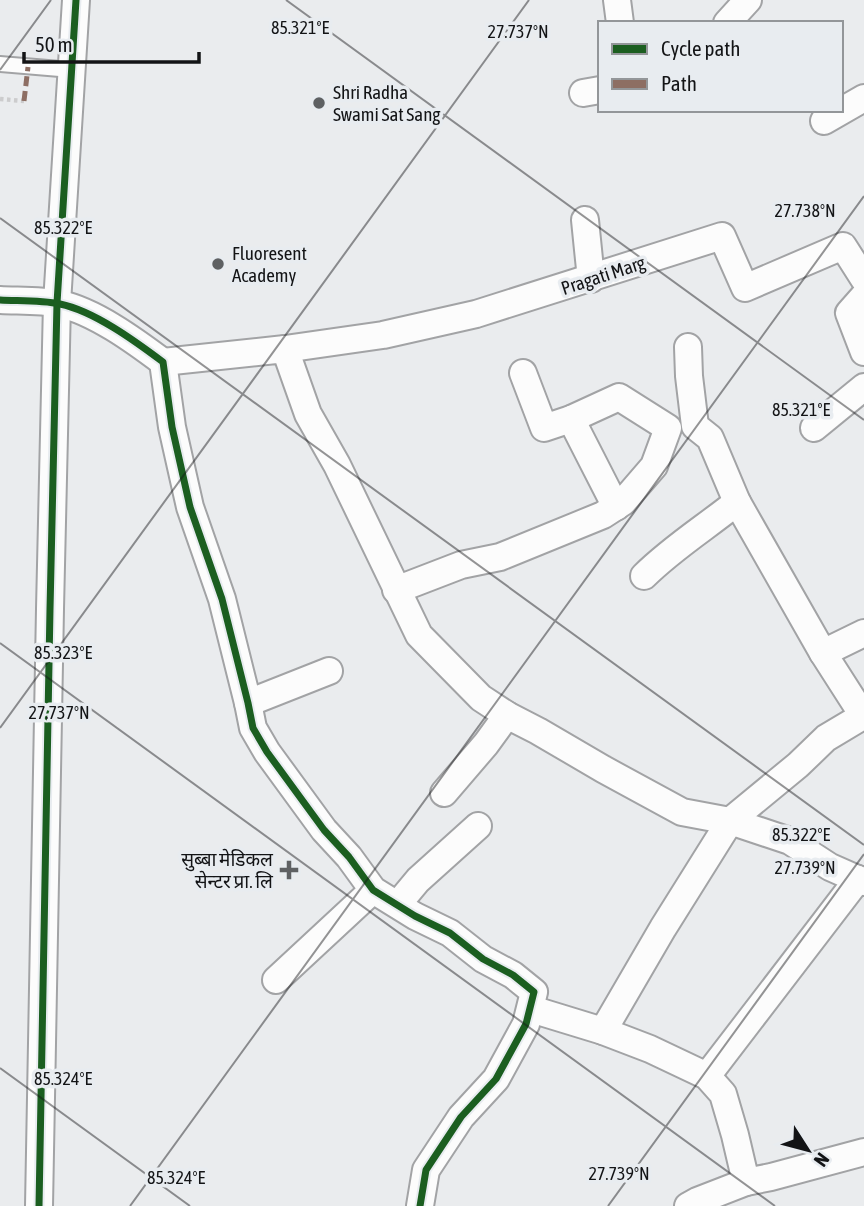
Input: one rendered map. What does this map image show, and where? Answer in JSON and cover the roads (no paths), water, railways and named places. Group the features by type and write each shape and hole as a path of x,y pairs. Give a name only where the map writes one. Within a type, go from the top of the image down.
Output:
{"street":[{"path":"39,1206 57,303 76,0"},
{"path":"617,0 620,21"},
{"path":"729,21 748,0"},
{"path":"843,110 864,98"},
{"path":"824,121 840,112"},
{"path":"585,220 591,279"},
{"name":"Pragati Marg","path":"163,362 383,335 450,320 591,279 722,236 745,288 843,246 864,279"},
{"path":"864,296 849,313 864,352"},
{"path":"0,300 57,303 82,310 163,362 172,427 190,507 222,599 253,728 267,752 324,830 349,857 373,890 415,916 450,933 534,992 526,1024 496,1080 461,1117 426,1170 420,1206"},
{"path":"688,347 695,426"},
{"path":"285,349 308,414 337,465 419,635 481,698 682,812 730,821 790,841 830,867 861,880 707,1076"},
{"path":"523,373 544,428 619,397 668,428 695,426 710,438 737,502 823,653 864,716 826,738 730,821 603,1031"},
{"path":"814,428 864,387"},
{"path":"570,419 616,507"},
{"path":"396,590 461,565 500,557 603,515 623,502 654,466 668,428"},
{"path":"644,576 663,557 737,502"},
{"path":"823,653 864,633"},
{"path":"248,703 328,671"},
{"path":"444,793 507,715"},
{"path":"398,904 418,880 478,826"},
{"path":"276,980 373,890"},
{"path":"531,1009 603,1031 650,1049 707,1076 723,1094 746,1182"},
{"path":"688,1206 746,1182 864,1152"}],"lane":[{"path":"0,64 72,70"}],"place":[{"name":"Shri Radha Swami Sat Sang","path":"319,103"},
{"name":"Fluoresent Academy","path":"218,264"},
{"name":"सुब्बा मेडिकल सेन्टर प्रा. लि","path":"289,870"}]}
